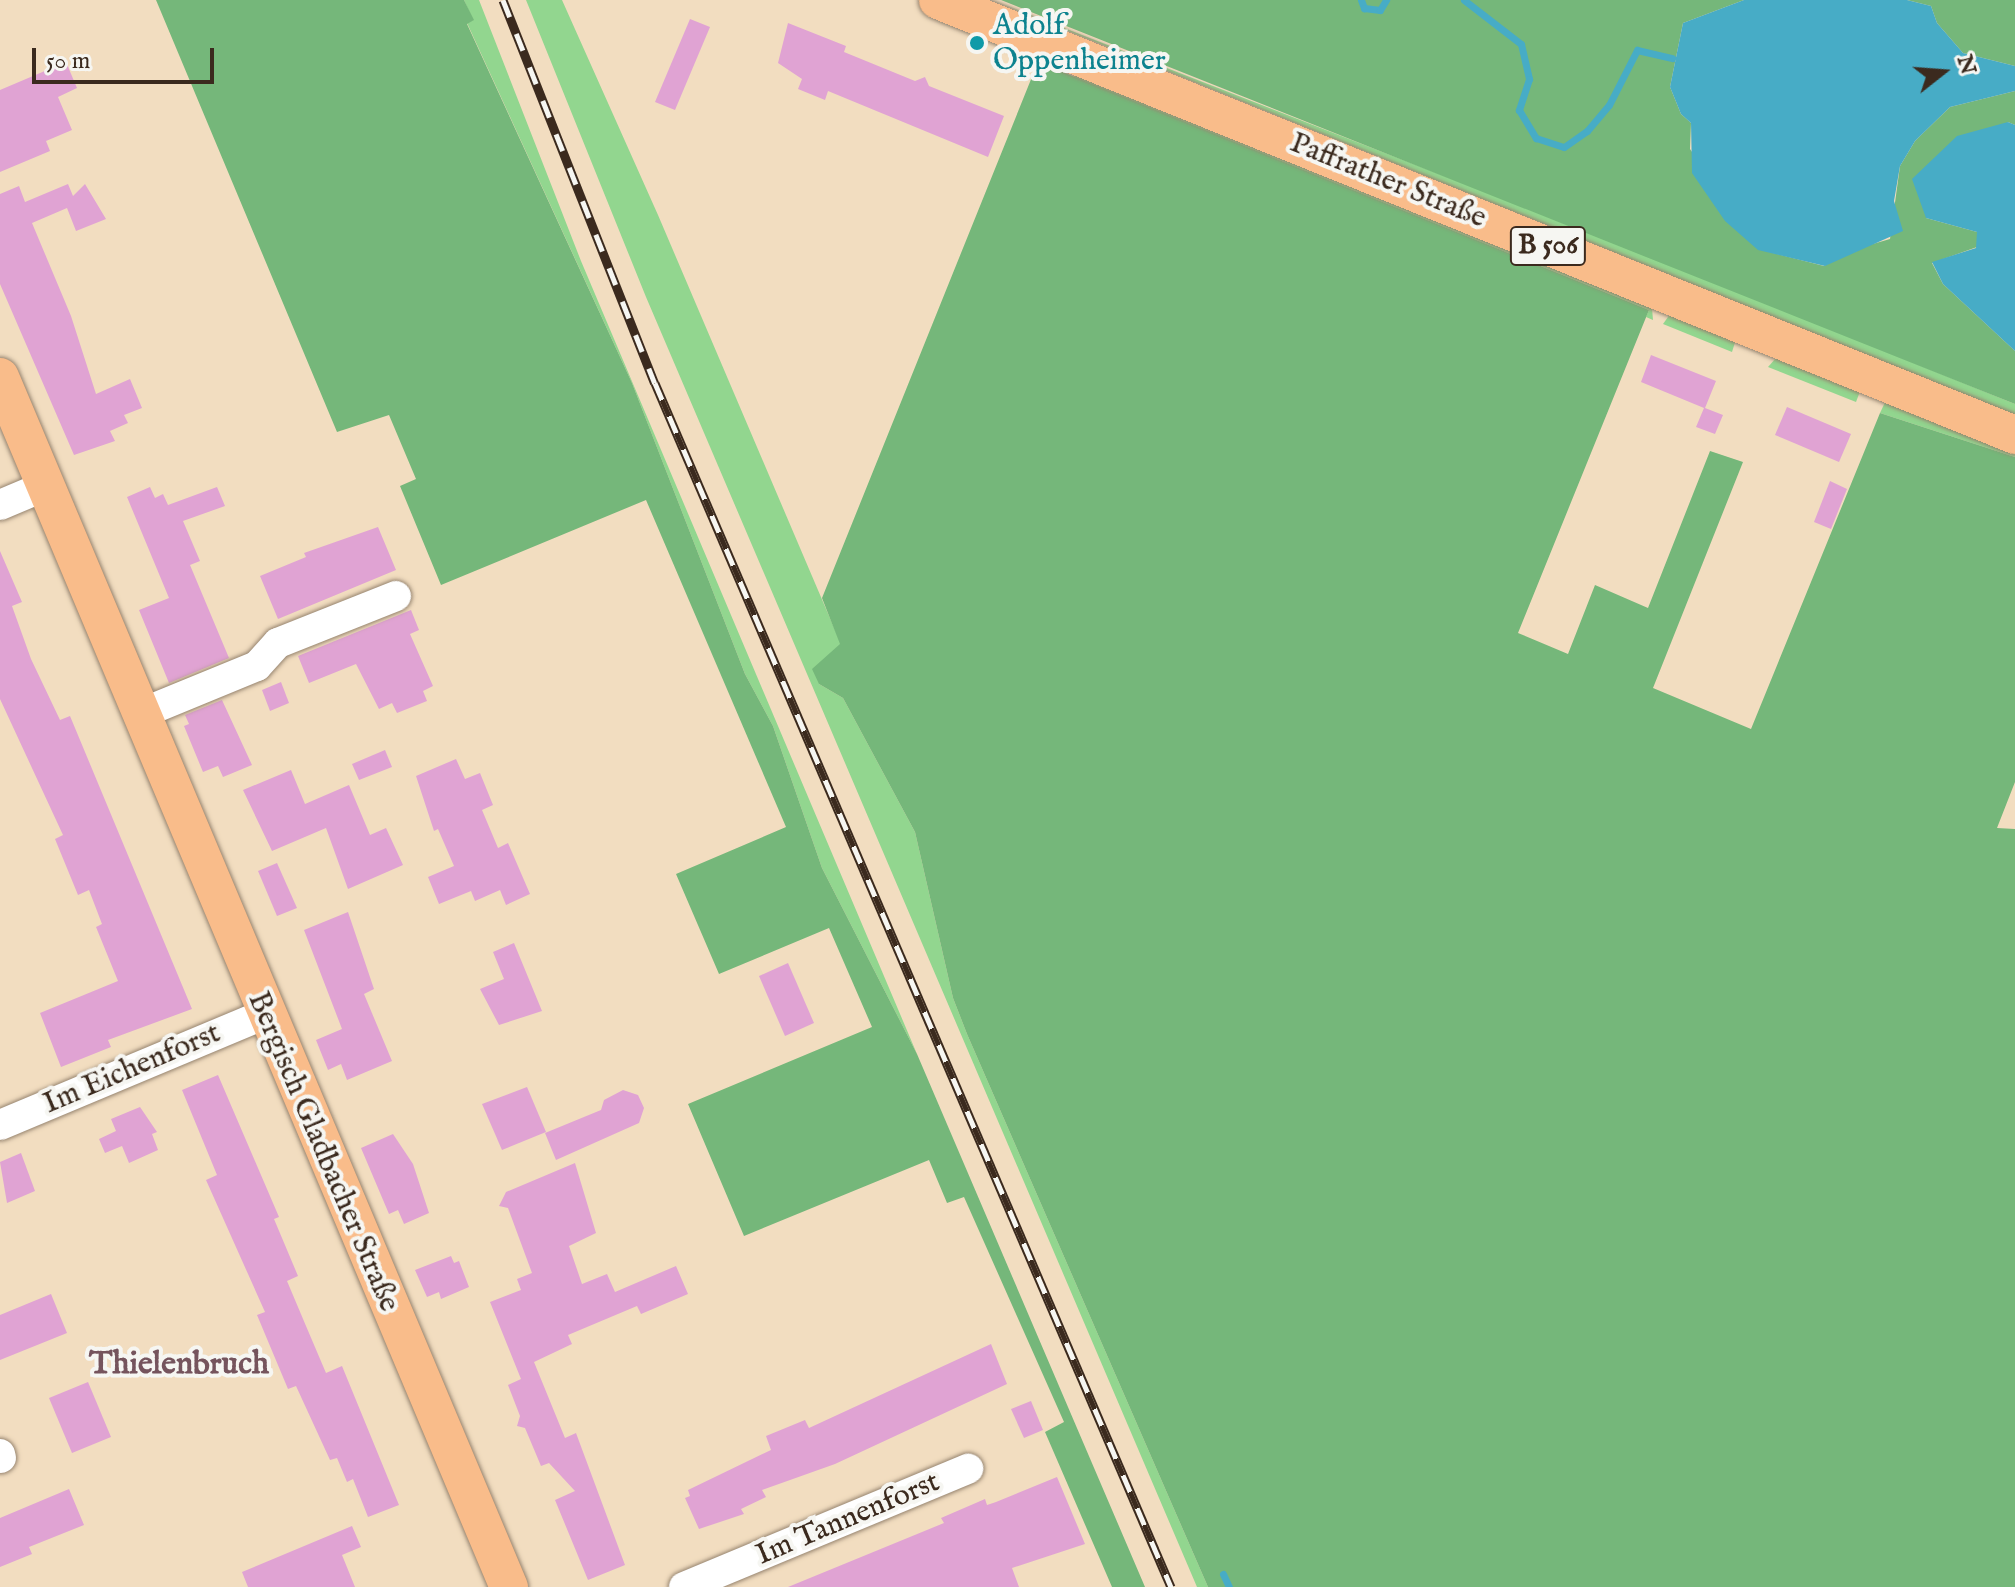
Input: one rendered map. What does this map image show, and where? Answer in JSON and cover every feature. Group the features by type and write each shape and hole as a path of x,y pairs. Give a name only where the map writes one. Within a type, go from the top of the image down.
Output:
{"main road":[{"name":"Paffrather Straße","path":"938,0 2015,435"},
{"name":"Bergisch Gladbacher Straße","path":"0,377 499,1584"}],"street":[{"path":"0,505 45,486"},
{"path":"140,714 257,666 278,643 396,596"},
{"name":"Im Eichenforst","path":"0,1125 265,1014"},
{"name":"Im Tannenforst","path":"684,1587 968,1469"}],"green space":[{"path":"156,0 464,0 474,20 467,24 632,383 745,674 773,726 822,868 917,1054 1145,1587 1112,1587 1045,1432 1064,1422 964,1197 947,1203 929,1160 744,1236 688,1104 872,1027 829,928 719,974 676,874 786,827 646,500 441,585 400,486 416,479 389,415 337,432"},
{"path":"464,0 479,0 581,261 917,1054 822,868 773,726 745,674 632,383 467,23 473,20"},
{"path":"526,0 562,0 658,215 841,644 819,684 843,698 915,832 953,998 1208,1587 1197,1587 646,297"},
{"path":"992,0 1668,263 2015,404 2015,415"},
{"path":"1001,0 1744,0 1683,23 1670,87 1681,114 1691,123 1690,149 1758,249 1824,266 1852,250 1890,239 1900,166 1915,141 1950,107 2015,91 2015,125 2008,122 1926,218 1977,232 1977,247 1932,263 1943,284 2015,351 2015,404"},
{"path":"1907,0 2015,0 2015,66 1963,53 1937,23 1931,6"},
{"path":"1038,62 1649,310 1518,633 1568,654 1595,585 1648,608 1710,451 1743,462 1653,688 1751,729 1880,413 2015,457 2015,782 1997,828 2015,829 2015,1587 1208,1587 953,998 915,832 843,698 819,684 812,669 840,644 822,598"},
{"path":"1077,68 1652,308 1653,320 1646,317 1649,310 1074,77"},
{"path":"1673,310 1737,336 1732,352 1663,324"},
{"path":"1776,358 1862,386 1856,402 1768,367"},
{"path":"1888,396 2015,448 2015,457 1880,413"}],"water":[{"path":"1744,0 1907,0 1931,6 1937,23 1963,53 2015,66 2015,91 1950,107 1915,141 1900,166 1894,201 1903,231 1825,266 1758,250 1725,221 1692,173 1691,123 1681,114 1670,87 1683,23"},
{"path":"2008,122 2015,125 2015,351 1943,284 1932,262 1976,248 1977,232 1926,218 1912,179 1957,136"}],"building":[{"path":"690,19 710,27 675,110 655,102"},
{"path":"788,23 846,46 844,52 915,81 925,77 929,86 1004,116 988,157 828,91 825,100 798,89 802,79 778,63"},
{"path":"66,62 77,88 58,97 72,130 46,141 50,151 0,172 0,90"},
{"path":"68,184 73,196 85,184 106,219 76,231 67,208 32,223 71,316 96,394 130,379 142,408 124,415 128,423 110,431 115,441 74,455 0,284 0,194 19,186 25,202"},
{"path":"1651,355 1716,381 1705,408 1723,415 1715,434 1696,427 1704,408 1641,382"},
{"path":"1787,407 1851,434 1839,462 1775,435"},
{"path":"1830,481 1847,489 1831,529 1814,522"},
{"path":"150,487 155,498 163,494 168,505 217,487 225,506 183,521 200,561 190,565 229,658 169,683 139,610 169,598 127,497"},
{"path":"378,527 396,570 278,619 260,576 306,557 304,553"},
{"path":"0,551 22,602 12,606 31,659 60,720 70,716 192,1009 108,1040 111,1047 61,1067 40,1013 118,981 96,927 102,924 89,890 78,895 55,839 63,835 0,699"},
{"path":"411,610 419,630 410,634 433,686 423,691 427,701 397,713 392,703 379,709 356,664 309,683 298,656"},
{"path":"281,682 289,703 270,711 262,690"},
{"path":"222,700 252,765 223,777 218,766 203,772 184,726 189,724 185,715"},
{"path":"385,750 392,767 359,780 352,764"},
{"path":"456,759 465,779 480,773 493,805 482,810 498,848 508,843 530,894 506,905 500,890 475,901 471,891 439,904 428,877 454,866 438,829 434,831 416,776"},
{"path":"291,770 305,804 349,785 370,835 386,828 403,865 348,889 326,828 272,851 243,790"},
{"path":"277,863 297,908 277,916 258,871"},
{"path":"348,912 374,989 364,994 392,1061 347,1080 341,1064 328,1070 316,1040 342,1029 304,930"},
{"path":"514,943 542,1011 499,1025 480,989 504,979 493,952"},
{"path":"788,963 814,1023 785,1036 759,976"},
{"path":"218,1075 279,1217 274,1219 298,1276 287,1281 326,1373 342,1366 399,1505 368,1517 353,1479 347,1482 337,1458 330,1460 296,1386 288,1389 257,1315 265,1312 206,1180 217,1175 182,1090"},
{"path":"527,1087 546,1132 502,1150 482,1104"},
{"path":"623,1090 638,1095 644,1108 639,1123 556,1160 545,1133 601,1110 604,1100"},
{"path":"140,1107 157,1132 152,1134 158,1150 129,1163 122,1146 105,1153 99,1139 116,1131 111,1119"},
{"path":"393,1134 413,1164 429,1213 404,1224 398,1210 389,1214 361,1148"},
{"path":"21,1153 35,1191 7,1203 0,1162"},
{"path":"575,1163 596,1233 569,1246 582,1284 607,1274 615,1292 676,1266 688,1294 641,1314 637,1306 568,1335 572,1344 534,1362 565,1438 576,1433 625,1565 588,1580 555,1500 575,1491 549,1463 541,1466 525,1428 517,1426 520,1416 508,1385 521,1379 490,1302 521,1290 517,1279 532,1273 508,1208 499,1206 506,1192"},
{"path":"451,1256 454,1263 459,1261 469,1287 441,1299 439,1292 427,1297 415,1270"},
{"path":"51,1294 67,1333 0,1360 0,1315"},
{"path":"991,1344 1007,1384 835,1464 762,1490 766,1497 741,1509 744,1514 699,1529 685,1498 690,1496 688,1490 771,1450 766,1436 805,1420 809,1428"},
{"path":"88,1382 111,1437 72,1453 49,1398"},
{"path":"1031,1401 1043,1430 1024,1438 1011,1409"},
{"path":"1057,1477 1085,1544 1012,1568 1019,1587 788,1587 944,1523 941,1518 985,1499 987,1505"},
{"path":"69,1489 84,1525 29,1547 32,1554 0,1567 0,1518"},
{"path":"352,1526 361,1547 342,1555 355,1587 248,1587 242,1572"}],"waterway":[{"path":"1361,0 1364,8 1380,10 1386,0"},
{"path":"1464,0 1521,44 1529,79 1519,110 1536,138 1564,147 1587,131 1609,105 1637,50 1672,58"},
{"path":"1223,1574 1229,1587"}],"railway":[{"path":"503,0 655,383 1171,1587"}],"place":[{"name":"Adolf Oppenheimer","path":"977,43"}],"district":[{"name":"Thielenbruch","path":"179,1365"}]}
